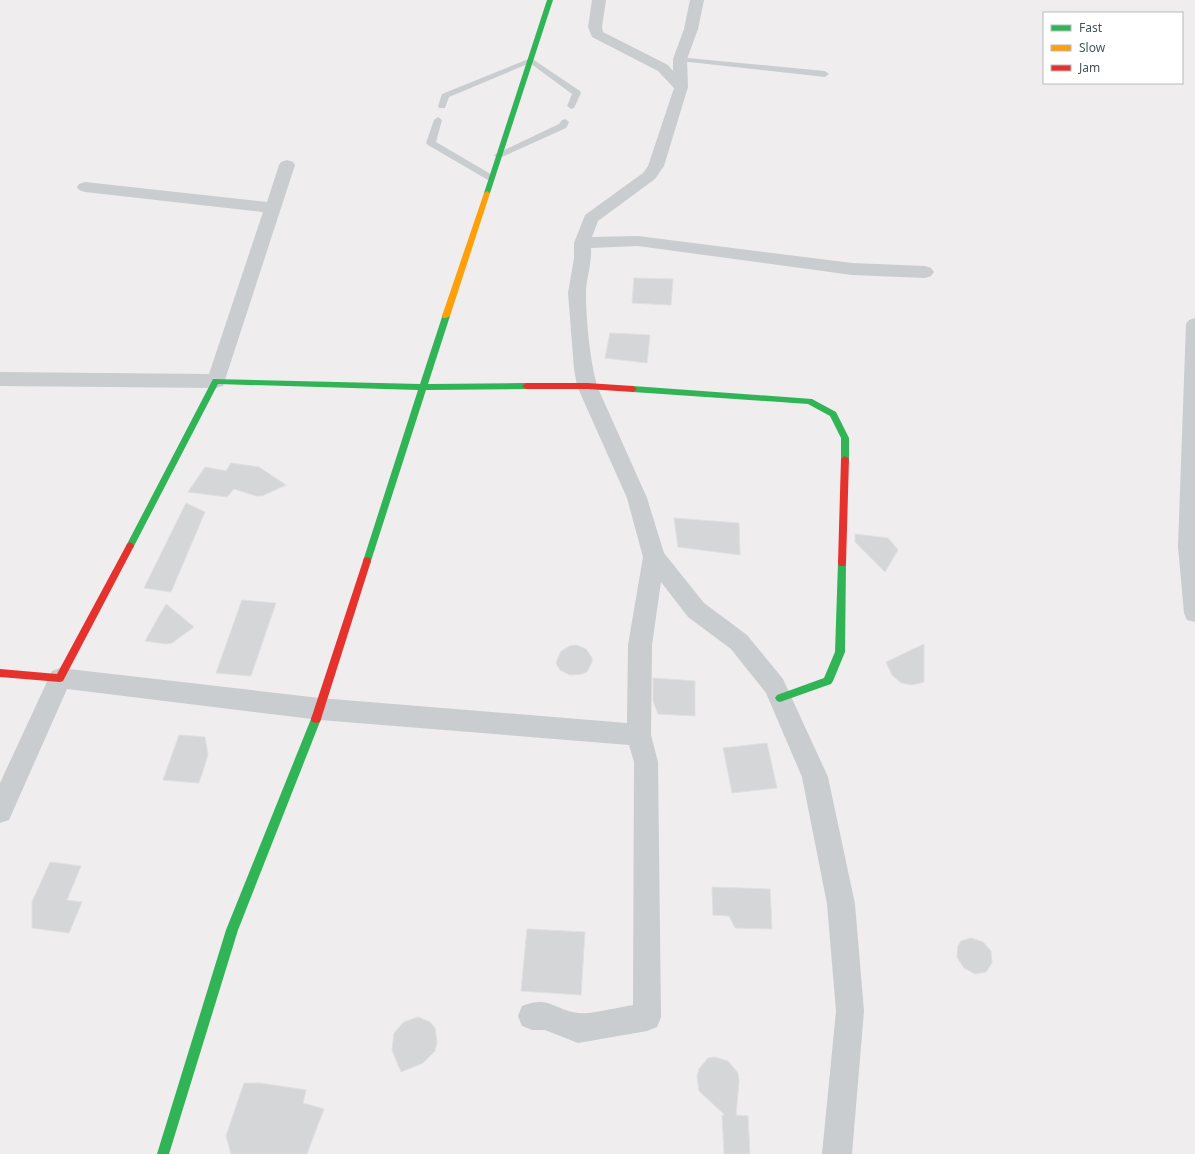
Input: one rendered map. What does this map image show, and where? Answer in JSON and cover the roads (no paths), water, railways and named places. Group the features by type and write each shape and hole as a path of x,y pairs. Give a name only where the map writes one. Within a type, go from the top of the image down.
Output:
{"main road":[{"path":"163,1154 232,930 286,791 320,709 423,387 550,0"},
{"path":"0,673 60,678 216,381 423,387 587,386 809,401 833,414 844,438 840,652 828,681 780,698"}],"street":[{"path":"599,0 595,27 597,34 606,40 663,68 680,88"},
{"path":"697,0 691,29 680,59 680,88 656,166 650,176 592,219 582,243 583,258 577,293 583,369 587,386 637,498 654,557 696,610 739,642 775,686 815,777 841,904 850,1011 837,1154"},
{"path":"0,379 216,381 287,165"},
{"path":"85,187 273,208"},
{"path":"582,243 638,241 852,269 925,272"},
{"path":"1195,324 1190,547 1195,613"},
{"path":"532,1016 545,1016 578,1028 647,1017 646,762 639,735 640,645 654,557"},
{"path":"0,811 60,678 320,709 639,735"}],"lane":[{"path":"680,59 825,74"},
{"path":"442,106 445,96 531,60 577,93 571,106"},
{"path":"438,120 431,143 492,178"},
{"path":"500,155 563,126 565,122"}]}
